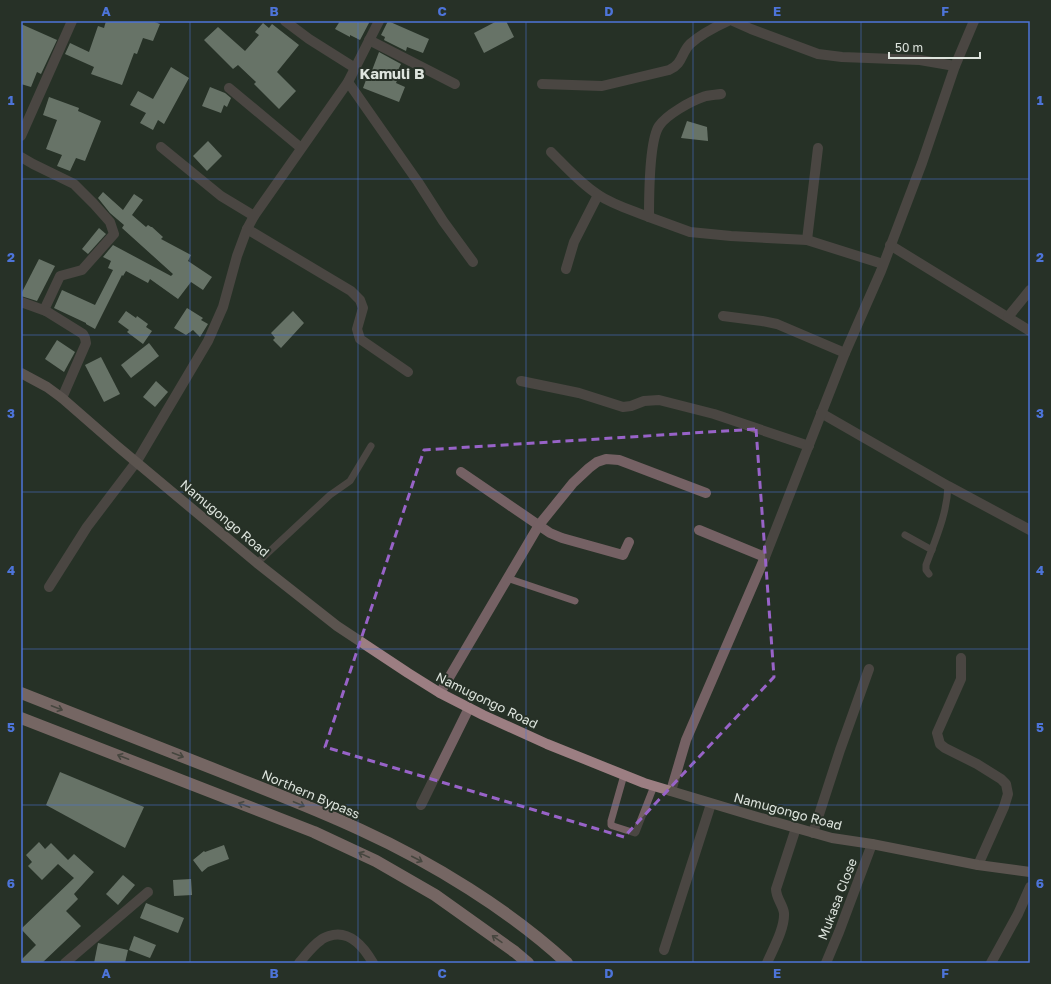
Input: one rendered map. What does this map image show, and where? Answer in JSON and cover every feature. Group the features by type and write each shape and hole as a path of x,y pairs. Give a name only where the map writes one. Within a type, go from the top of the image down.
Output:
{"highway":[{"name":"Northern Bypass","path":"21,693 244,781 361,830 430,866 500,909 555,952 566,963"},
{"path":"21,718 314,832 376,861 435,895 515,952 528,963"}],"main road":[{"name":"Namugongo Road","path":"21,373 47,387 62,398 257,563 337,626 408,673 468,708 547,744 624,775 712,804 832,838 872,844 978,865 1030,872"}],"street":[{"path":"21,136 72,21"},
{"path":"285,21 309,39 355,68"},
{"path":"49,586 87,527 137,461 208,341 223,307 237,256 247,229 254,216 348,82 379,21"},
{"path":"542,84 602,86 669,70 678,64 689,45 697,38 728,21"},
{"path":"733,21 751,30 818,54 842,57 920,60 955,66"},
{"path":"670,791 686,740 764,557 845,353 883,264 922,163 955,66 974,21"},
{"path":"369,40 455,84"},
{"path":"348,82 418,182 443,221 473,262"},
{"path":"229,88 301,148"},
{"path":"649,217 649,184 654,136 659,125 670,115 702,97 721,94"},
{"path":"161,147 221,196 254,216"},
{"path":"807,240 818,148"},
{"path":"551,152 582,183 598,195 616,205 690,232 730,236 807,240 883,264"},
{"path":"21,157 74,184 110,222 114,234 82,270 60,276 45,308 46,311"},
{"path":"566,269 574,242 598,195"},
{"path":"247,229 351,292 360,300 363,308 356,329 360,339 408,372"},
{"path":"890,245 1030,330"},
{"path":"1008,317 1030,290"},
{"path":"21,302 46,311 83,334 85,338 86,343 62,398"},
{"path":"723,316 777,324 845,353"},
{"path":"521,381 579,393 623,408 644,401 659,400 714,414 808,446"},
{"path":"822,414 948,486 1030,530"},
{"path":"440,693 539,525 573,483 589,468 597,462 606,459 619,460 706,493"},
{"path":"460,472 550,533 562,538 623,555 629,542"},
{"path":"699,530 764,557"},
{"path":"961,658 961,679 937,733 938,740 945,748 977,764 1001,779 1006,784 1008,794 1004,807 978,865"},
{"path":"813,833 840,750 869,669"},
{"path":"422,805 468,708"},
{"path":"664,950 712,804"},
{"path":"767,963 784,922 784,911 776,895 776,889 796,828"},
{"name":"Mukasa Close","path":"826,963 872,844"},
{"path":"991,963 1018,914 1030,887"},
{"path":"64,963 148,892"},
{"path":"299,963 321,939 334,934 346,934 355,940 366,952 373,963"}],"lane":[{"path":"257,563 330,496 350,481 371,446"},
{"path":"929,574 926,570 926,565 943,521 948,501 948,486"},
{"path":"905,535 932,550"},
{"path":"507,578 575,601"},
{"path":"624,775 611,821 611,825 613,826 635,833 654,786"}],"highlighted area":[{"path":"756,429 774,677 624,837 325,747 424,450"}],"building":[{"path":"106,21 152,21 160,24 153,41 143,38 137,54 134,53 122,85 91,74 94,67 65,54 70,43 89,52 98,26 104,28"},
{"path":"340,21 370,21 360,40 350,35 350,37 335,29"},
{"path":"388,21 429,39 423,53 407,47 406,51 384,40 385,37 381,35"},
{"path":"497,21 506,21 514,37 484,53 474,33"},
{"path":"263,23 269,28 272,24 299,45 277,72 296,91 279,109 254,84 256,82 238,65 233,69 204,40 218,27 245,51 259,35 255,32"},
{"path":"21,24 57,40 41,74 37,72 31,87 21,84"},
{"path":"379,52 401,64 398,70 401,71 396,83 405,87 399,102 363,88 369,72 371,73"},
{"path":"171,67 189,78 164,124 158,120 153,130 140,123 146,113 130,105 138,91 153,99"},
{"path":"210,87 225,93 231,98 227,107 224,105 221,113 202,106"},
{"path":"49,97 79,108 78,111 101,121 85,161 76,158 70,171 57,166 62,155 46,149 57,120 43,115"},
{"path":"687,121 707,127 708,141 681,138"},
{"path":"208,141 222,156 207,171 193,156"},
{"path":"103,192 123,210 134,194 143,200 132,215 146,227 148,225 152,227 163,237 161,239 191,255 188,261 212,277 203,290 191,282 178,299 150,279 148,283 126,271 123,276 122,275 95,329 86,323 54,308 62,290 95,305 113,270 108,268 111,261 103,257 113,245 171,276 173,274 122,228 124,225 110,213 98,198"},
{"path":"99,228 106,234 88,254 82,249"},
{"path":"39,259 55,266 37,301 21,296 21,294"},
{"path":"187,308 203,318 201,320 208,324 200,337 193,330 186,335 174,328"},
{"path":"126,311 136,318 137,316 148,324 146,327 152,331 143,344 127,332 129,330 118,322"},
{"path":"293,311 304,323 281,348 273,340 275,338 271,333"},
{"path":"57,340 75,352 64,372 45,359"},
{"path":"149,343 159,356 131,378 121,365"},
{"path":"101,357 120,394 104,402 85,365"},
{"path":"156,381 168,392 155,407 143,397"},
{"path":"60,772 144,807 125,848 46,805"},
{"path":"39,842 45,849 51,843 68,860 74,854 94,872 74,894 78,899 66,911 81,926 42,963 21,963 21,960 36,945 21,929 74,878 58,864 42,880 28,866 32,862 26,855"},
{"path":"224,845 229,859 208,867 202,872 193,860 204,851 205,852"},
{"path":"123,875 135,885 118,905 106,894"},
{"path":"191,879 192,895 174,896 173,880"},
{"path":"146,903 184,918 178,933 140,918"},
{"path":"134,936 156,945 150,958 129,950"},
{"path":"98,943 128,950 125,963 94,963"}],"district":[{"name":"Kamuli B","path":"392,73"}]}
